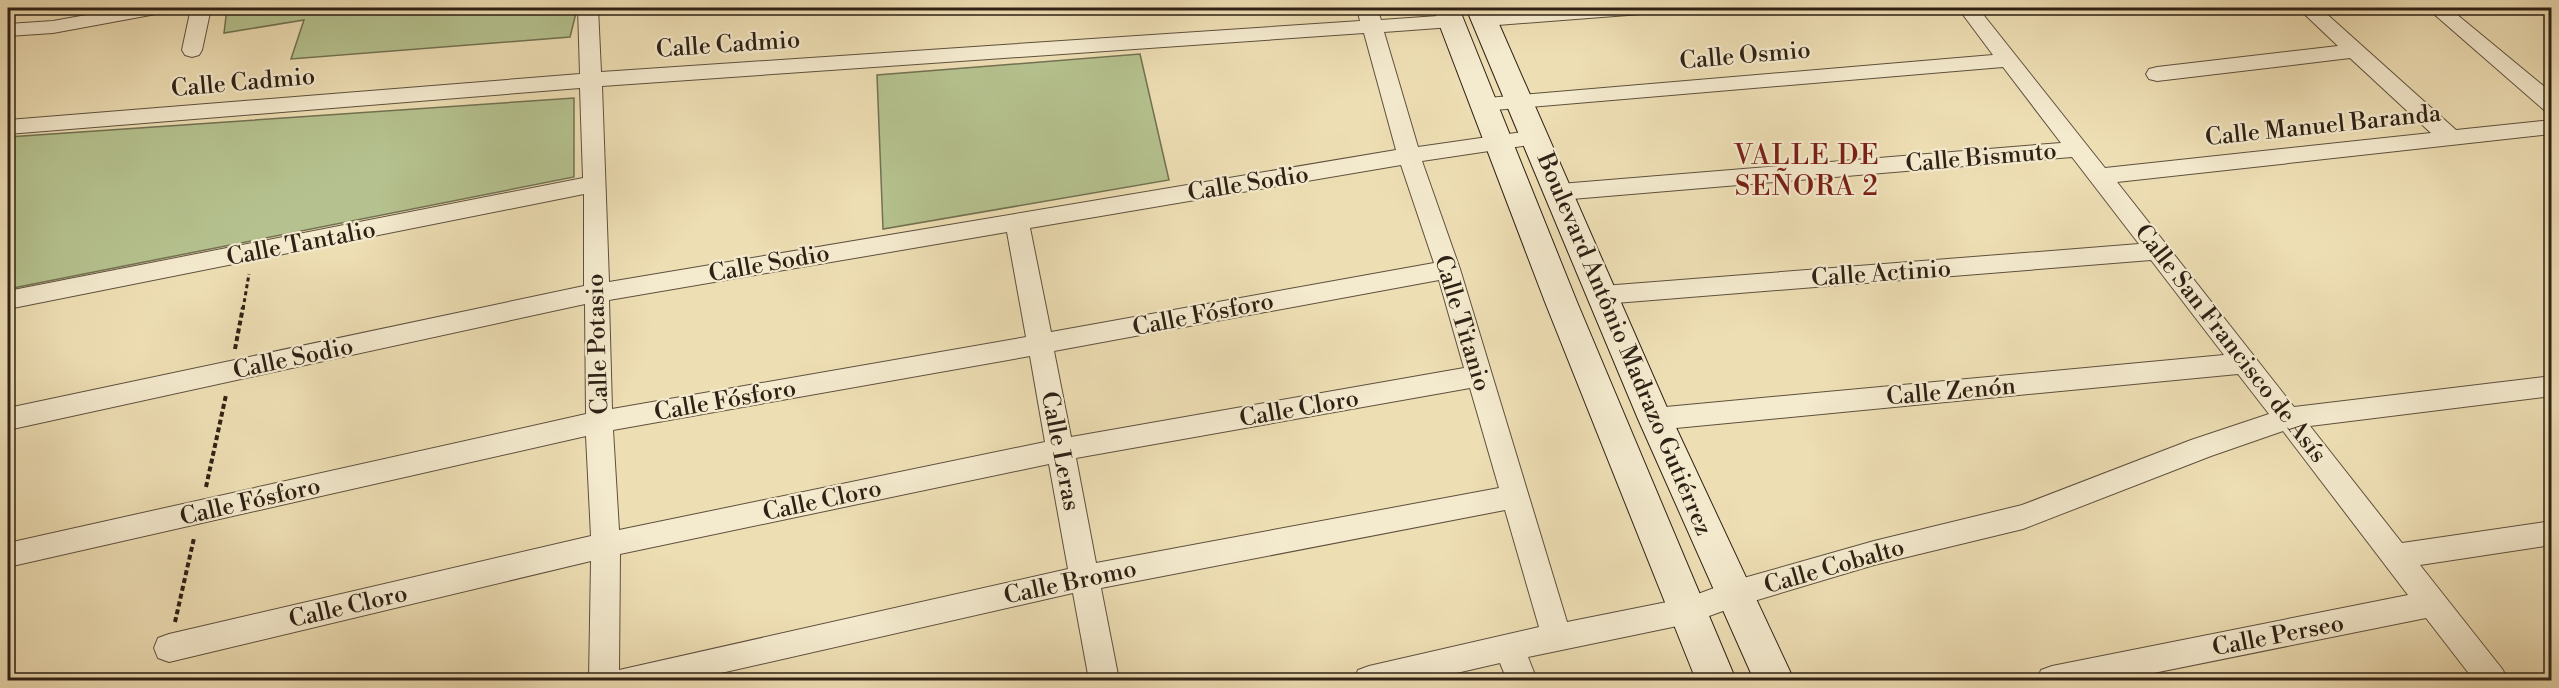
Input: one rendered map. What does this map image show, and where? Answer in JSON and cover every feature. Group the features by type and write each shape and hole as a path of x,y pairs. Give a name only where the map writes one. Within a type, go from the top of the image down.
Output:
{"street":[{"path":"8,30 53,27 156,8"},
{"path":"192,50 201,8"},
{"name":"Calle Potasio","path":"588,8 595,184 595,293 599,422 606,546 604,681"},
{"name":"Calle Cadmio","path":"8,127 1370,17 1641,8"},
{"name":"Calle San Francisco de Asís","path":"1968,8 2290,418 2492,681"},
{"path":"2308,8 2451,138"},
{"path":"2437,8 2552,105"},
{"name":"Boulevard Antônio Madrazo Gutiérrez","path":"1466,14 1519,101 1536,137 1655,419 1774,681"},
{"name":"Boulevard Antônio Madrazo Gutiérrez","path":"1466,14 1483,104 1716,681"},
{"name":"Calle Titanio","path":"1370,17 1409,156 1448,269 1557,638"},
{"path":"2157,74 2354,51"},
{"name":"Calle Osmio","path":"1483,104 2010,60"},
{"name":"Calle Manuel Baranda","path":"2101,176 2552,127"},
{"name":"Calle Sodio","path":"8,419 595,293 1498,141 1536,137"},
{"name":"Calle Bismuto","path":"1560,192 2080,149"},
{"name":"Calle Tantalio","path":"8,300 595,184"},
{"name":"Calle Leras","path":"1017,221 1104,681"},
{"name":"Calle Actinio","path":"1603,295 2159,251"},
{"name":"Calle Fósforo","path":"8,555 599,422 1448,269"},
{"name":"Calle Zenón","path":"1655,419 2246,363"},
{"name":"Calle Cloro","path":"169,648 606,546 1061,450 1479,376"},
{"name":"Calle Cobalto","path":"1369,681 1509,647 1688,611 1733,594 1874,553 2023,517 2201,448 2290,418 2552,386"},
{"name":"Calle Bromo","path":"630,681 1085,578 1514,497"},
{"path":"2397,556 2552,533"},
{"name":"Calle Perseo","path":"2052,681 2433,603"},
{"path":"1509,647 1522,681"}],"path":[{"path":"169,648 231,371 253,252"}],"green space":[{"path":"227,8 575,8 576,13 570,37 291,59 304,20 224,33"},
{"path":"1140,54 1169,180 883,229 877,75"},
{"path":"574,98 574,177 8,289 8,137"}],"district":[{"name":"VALLE DE SEÑORA 2","path":"1807,170"}]}
